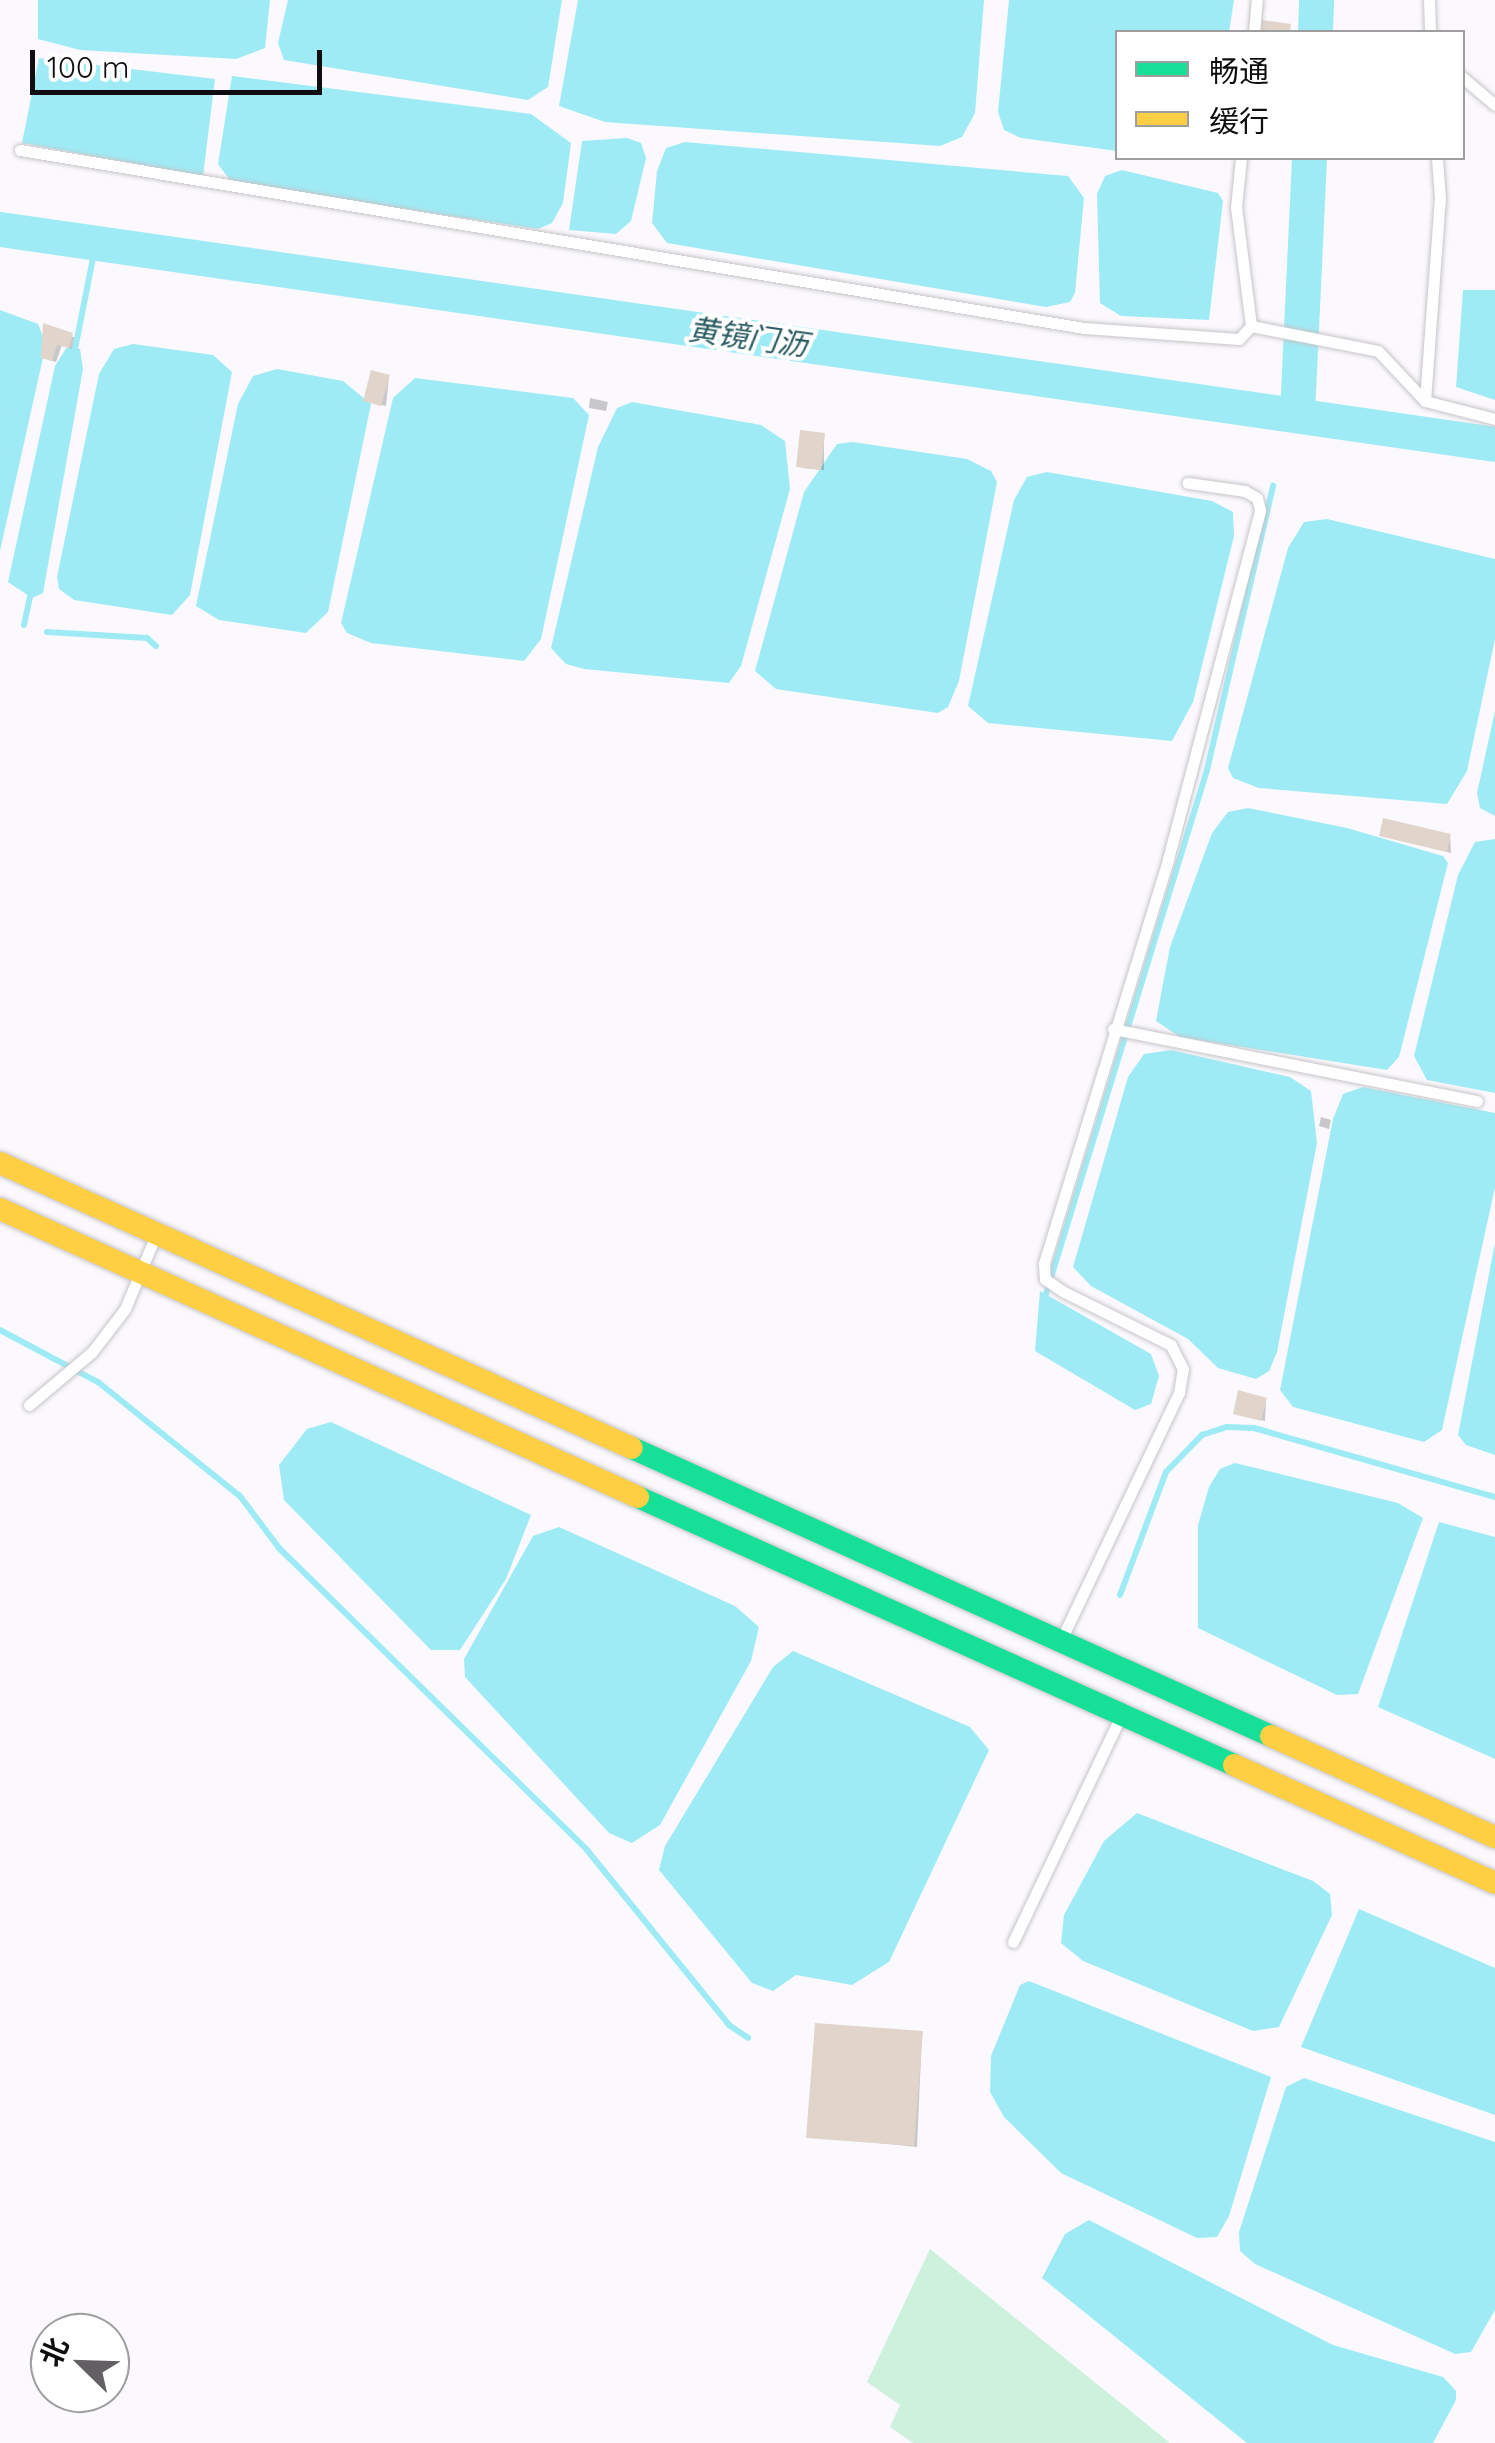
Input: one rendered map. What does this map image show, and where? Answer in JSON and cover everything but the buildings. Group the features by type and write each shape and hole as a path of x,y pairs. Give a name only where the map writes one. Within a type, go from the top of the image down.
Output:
{"main road":[{"path":"0,1163 1495,1837"},
{"path":"0,1208 1495,1883"}],"lane":[{"path":"1254,30 1257,0"},
{"path":"1430,0 1430,30"},
{"path":"1465,80 1495,106"},
{"path":"20,150 1084,328 1239,339 1252,326"},
{"path":"1241,160 1236,207 1252,326"},
{"path":"1426,401 1440,199 1436,160"},
{"path":"1252,326 1378,351 1426,401 1495,419"},
{"path":"1062,1640 1179,1392 1183,1370 1172,1344 1045,1279 1048,1232 1168,859 1260,510 1257,498 1245,491 1188,483"},
{"path":"1113,1029 1478,1101"},
{"path":"29,1405 92,1352 125,1308 156,1233"},
{"path":"1014,1942 1122,1713"}],"green space":[{"path":"930,2249 1170,2443 913,2443 890,2427 900,2405 867,2382"}],"water":[{"path":"38,0 270,0 265,48 236,59 80,50 38,39"},
{"path":"288,0 562,0 548,87 528,100 284,60 278,43"},
{"path":"578,0 984,0 975,113 962,137 940,146 605,122 559,106"},
{"path":"1009,0 1234,0 1229,30 1115,30 1115,151 1021,138 1004,130 998,112"},
{"path":"39,58 215,79 203,176 22,143"},
{"path":"232,76 531,114 571,143 563,203 552,223 538,229 232,183 218,164"},
{"path":"627,138 641,143 646,158 631,221 616,234 569,230 582,141"},
{"path":"685,142 1068,176 1084,198 1075,293 1070,302 1046,307 667,243 652,223 657,171 666,148"},
{"path":"1122,170 1218,193 1223,201 1209,320 1121,316 1100,303 1097,194 1105,176"},
{"path":"1463,290 1495,290 1495,400 1456,387"},
{"path":"0,310 38,324 46,344 0,551"},
{"path":"133,344 213,355 232,372 190,595 172,615 74,600 59,589 57,577 99,374 114,349"},
{"path":"67,347 80,349 83,369 43,593 32,598 8,582 55,366"},
{"path":"277,369 343,381 371,404 328,612 306,633 219,620 196,606 238,404 253,376"},
{"path":"415,378 573,398 589,415 541,639 524,661 371,643 347,633 341,623 393,398"},
{"path":"632,402 761,425 785,441 790,489 741,666 729,683 584,669 566,664 551,648 598,447 617,408"},
{"path":"853,442 967,459 991,471 997,482 959,681 948,707 938,713 776,689 755,671 804,492 837,444"},
{"path":"1047,472 1212,501 1233,512 1234,536 1193,702 1172,741 988,723 968,706 1014,500 1027,477"},
{"path":"1327,519 1495,559 1495,639 1467,771 1447,804 1259,788 1233,778 1228,768 1288,548 1304,522"},
{"path":"1495,711 1495,816 1480,808 1477,793"},
{"path":"1248,808 1347,828 1443,856 1448,863 1399,1057 1387,1070 1180,1037 1156,1021 1170,947 1212,833 1228,812"},
{"path":"1495,839 1495,1093 1427,1080 1414,1056 1458,875 1475,842"},
{"path":"1171,1050 1290,1077 1311,1091 1317,1143 1277,1352 1269,1371 1256,1379 1218,1368 1188,1339 1091,1286 1073,1267 1128,1077 1144,1054"},
{"path":"1363,1087 1495,1113 1495,1187 1442,1430 1424,1442 1293,1407 1280,1390 1333,1119 1343,1094"},
{"path":"1495,1243 1495,1455 1466,1445 1458,1435"},
{"path":"1040,1291 1151,1354 1159,1376 1151,1404 1135,1410 1035,1351"},
{"path":"331,1422 531,1515 506,1579 460,1650 431,1650 284,1500 279,1465 307,1429"},
{"path":"1235,1463 1398,1503 1423,1518 1358,1694 1337,1695 1198,1628 1198,1525 1209,1487 1220,1469"},
{"path":"1439,1522 1495,1537 1495,1759 1378,1707"},
{"path":"559,1527 735,1606 759,1627 751,1661 660,1825 632,1843 609,1833 465,1677 464,1659 533,1536"},
{"path":"793,1651 970,1727 989,1750 889,1962 852,1985 796,1975 773,1991 752,1983 659,1870 665,1846 773,1667"},
{"path":"1137,1813 1313,1881 1330,1894 1332,1915 1279,2027 1253,2031 1083,1961 1061,1943 1064,1915 1104,1841"},
{"path":"1359,1909 1495,1968 1495,2115 1301,2047"},
{"path":"1029,1981 1271,2077 1229,2216 1217,2237 1197,2238 1061,2173 1004,2117 990,2092 991,2056 1020,1985"},
{"path":"1304,2078 1495,2142 1495,2310 1471,2352 1455,2354 1255,2264 1240,2251 1239,2232 1286,2087"},
{"path":"1089,2220 1333,2345 1443,2377 1456,2391 1456,2400 1433,2443 1247,2443 1042,2278 1065,2234"}],"waterway":[{"path":"1315,30 1316,0"},
{"path":"1297,413 1309,160"},
{"name":"黄镜门沥","path":"0,229 1495,444"},
{"path":"74,354 96,243"},
{"path":"1045,1297 1207,770 1273,486"},
{"path":"24,625 31,593"},
{"path":"47,632 147,638 156,646"},
{"path":"0,1330 98,1382 240,1496 279,1548 587,1850 729,2025 748,2038"},
{"path":"1120,1595 1166,1472 1202,1435 1227,1427 1254,1428 1495,1497"}],"traffic: fast":[{"path":"632,1448 1271,1736"},
{"path":"638,1497 1234,1765"}],"traffic: slow":[{"path":"0,1163 632,1448"},
{"path":"0,1209 638,1497"},
{"path":"1271,1736 1495,1837"},
{"path":"1234,1765 1495,1883"}]}
